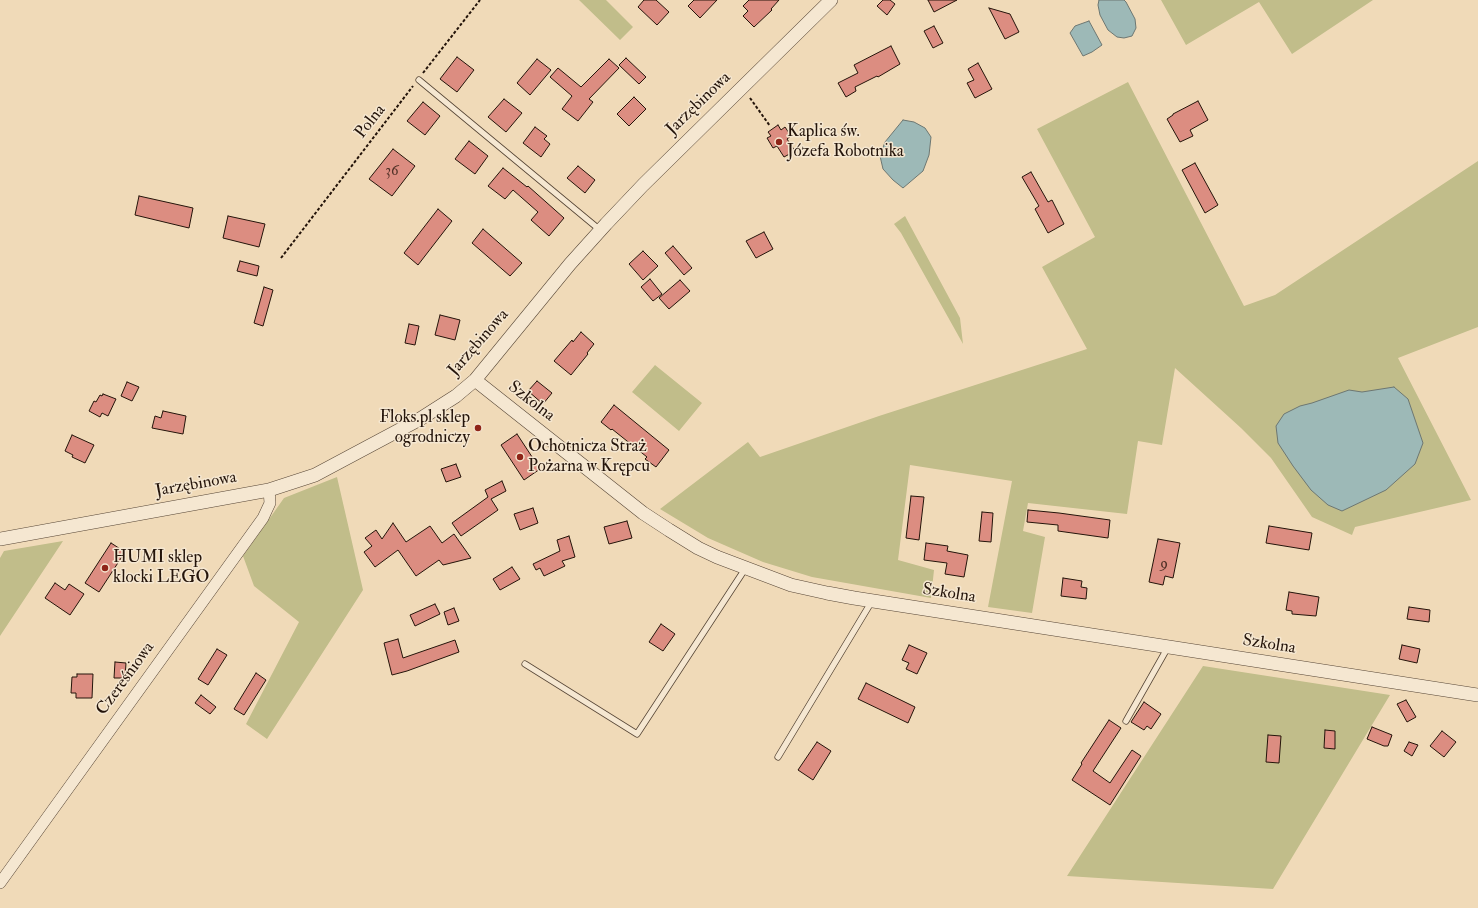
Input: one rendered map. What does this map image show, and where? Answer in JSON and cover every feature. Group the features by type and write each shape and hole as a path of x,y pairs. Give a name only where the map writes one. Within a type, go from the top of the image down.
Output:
{"street":[{"name":"Jarzębinowa","path":"1,541 269,490 315,475 339,463 420,419 456,396 475,380 570,264 600,230 643,185 831,0"},
{"name":"Szkolna","path":"475,380 651,518 698,548 745,568 791,584 827,593 872,601 1478,695"},
{"name":"Czereśniowa","path":"0,884 263,518 270,503 269,490"}],"lane":[{"path":"419,80 600,230"},
{"path":"525,664 637,734 745,568"},
{"path":"778,757 872,601"},
{"path":"1126,721 1168,647"}],"path":[{"name":"Polna","path":"281,258 480,0"},
{"path":"746,94 770,126"}],"shaded area":[{"path":"579,0 606,0 633,27 620,40"},
{"path":"1161,0 1373,0 1292,54 1259,2 1186,45"},
{"path":"1128,82 1244,306 1275,295 1478,161 1478,327 1398,358 1471,500 1355,527 1352,535 1312,517 1271,458 1241,428 1175,368 1162,445 1138,441 1127,514 1028,503 1023,531 1045,537 1032,613 988,607 1012,481 910,465 898,560 934,570 931,598 812,577 763,562 708,538 660,509 748,442 760,457 879,416 1087,349 1042,267 1095,237 1037,129"},
{"path":"905,216 960,318 963,344 901,233 894,224"},
{"path":"655,365 702,403 679,431 632,392"},
{"path":"337,477 363,590 267,739 246,724 299,622 254,586 243,556 284,498"},
{"path":"63,541 0,636 0,558 4,551"},
{"path":"1203,666 1390,695 1273,889 1067,876"}],"water":[{"path":"1099,0 1124,0 1126,2 1135,19 1136,28 1132,36 1124,38 1117,37 1108,30 1100,15 1098,5"},
{"path":"1089,21 1102,45 1083,56 1070,33 1075,26"},
{"path":"903,120 914,122 925,128 931,137 929,155 923,171 903,188 883,169 880,156 885,142"},
{"path":"1394,387 1408,399 1423,443 1415,464 1386,490 1342,511 1328,505 1311,490 1293,466 1278,443 1276,426 1284,414 1300,406 1349,390 1362,392"}],"building":[{"path":"644,0 656,0 669,12 657,25 638,7"},
{"path":"694,0 717,0 700,18 688,6"},
{"path":"749,0 779,0 771,9 772,10 754,27 743,16 748,11 743,6"},
{"path":"883,0 890,0 895,4 887,15 877,6"},
{"path":"928,0 957,0 934,12"},
{"path":"989,8 1010,14 1019,32 1005,39"},
{"path":"934,26 943,43 933,48 924,31"},
{"path":"891,46 900,64 878,77 877,76 855,87 856,91 846,97 838,83 858,73 854,65"},
{"path":"457,57 474,70 457,92 440,79"},
{"path":"626,58 646,77 639,84 619,65"},
{"path":"537,59 551,70 530,95 517,83"},
{"path":"609,59 619,68 589,99 593,102 578,121 562,109 572,96 550,77 558,68 581,87"},
{"path":"978,63 992,89 975,98 967,83 974,80 968,69"},
{"path":"634,97 646,109 629,126 617,114"},
{"path":"504,99 522,113 506,132 488,117"},
{"path":"1198,101 1208,120 1190,130 1193,136 1180,142 1167,119 1173,114"},
{"path":"423,102 440,116 425,135 407,121"},
{"name":"Kaplica św. Józefa Robotnika","path":"778,125 781,130 785,127 791,136 787,139 795,151 784,157 777,146 773,148 767,138 771,136 768,132"},
{"path":"535,127 547,136 544,139 550,144 541,157 523,143"},
{"path":"469,141 488,156 475,174 455,159"},
{"path":"393,149 415,166 392,196 369,179"},
{"path":"1195,163 1218,205 1205,213 1182,170"},
{"path":"578,166 595,180 585,193 567,178"},
{"path":"503,168 527,187 528,186 564,218 549,236 531,220 538,212 513,190 505,199 488,186"},
{"path":"1031,172 1048,202 1052,200 1064,224 1048,233 1035,209 1039,206 1022,177"},
{"path":"139,196 193,208 189,228 135,215"},
{"path":"438,209 452,221 418,265 404,253"},
{"path":"228,216 265,224 259,247 223,238"},
{"path":"483,229 522,263 510,276 472,243"},
{"path":"764,232 773,249 756,258 746,241"},
{"path":"673,246 692,268 684,275 665,253"},
{"path":"643,251 658,266 643,280 629,264"},
{"path":"240,261 259,266 257,276 237,271"},
{"path":"650,279 662,294 653,301 641,287"},
{"path":"680,280 690,291 669,309 659,298"},
{"path":"264,287 273,290 263,326 254,323"},
{"path":"440,315 460,320 455,340 435,335"},
{"path":"409,324 419,326 415,345 405,343"},
{"path":"581,332 594,344 571,375 554,361"},
{"path":"537,381 552,393 543,404 528,391"},
{"path":"127,382 139,387 132,401 121,396"},
{"path":"103,394 116,399 108,416 102,413 100,417 89,411 94,401 96,402 100,395 102,396"},
{"path":"614,405 669,450 656,467 645,459 647,457 601,422"},
{"path":"163,411 186,416 183,434 152,428 155,416 161,418"},
{"name":"Ochotnicza Straż Pożarna w Krępcu","path":"517,434 540,469 524,480 501,445"},
{"path":"72,435 94,445 85,463 72,457 73,455 65,451"},
{"path":"456,464 461,477 446,482 441,469"},
{"path":"502,481 506,491 491,499 498,510 461,536 452,523 488,497 485,490"},
{"path":"911,496 924,497 919,540 906,538"},
{"path":"533,508 538,523 520,530 514,514"},
{"path":"1028,510 1110,520 1108,538 1058,531 1058,525 1027,522"},
{"path":"982,512 993,513 991,542 979,541"},
{"path":"627,521 632,538 609,544 604,527"},
{"path":"393,523 406,542 430,526 442,543 454,534 471,558 443,565 439,560 416,576 398,550 375,567 364,552 372,546 365,538 376,530 382,539"},
{"path":"1269,526 1312,533 1309,550 1266,543"},
{"path":"569,536 575,557 562,561 565,566 544,576 540,568 536,570 533,564 560,551 557,540"},
{"path":"1158,539 1180,543 1173,578 1165,576 1163,585 1149,582"},
{"name":"HUMI sklep klocki LEGO","path":"111,543 125,552 99,592 85,583"},
{"path":"926,543 948,546 947,551 968,555 964,577 945,574 947,563 924,560"},
{"path":"512,567 520,579 500,590 493,579"},
{"path":"1063,578 1082,581 1081,587 1087,588 1086,599 1061,596"},
{"path":"55,583 65,590 69,584 84,594 70,615 45,598"},
{"path":"1289,592 1319,597 1316,616 1292,614 1292,611 1286,610"},
{"path":"435,604 440,614 415,626 410,615"},
{"path":"1409,607 1430,610 1429,622 1407,619"},
{"path":"454,608 459,621 448,625 444,612"},
{"path":"661,624 675,634 663,651 649,642"},
{"path":"398,639 403,658 455,640 459,652 392,675 384,643"},
{"path":"909,645 927,653 917,674 906,669 909,663 902,660"},
{"path":"1402,645 1420,649 1417,663 1399,659"},
{"path":"217,649 227,655 208,685 198,679"},
{"path":"115,662 126,663 125,678 114,678"},
{"path":"256,673 266,680 244,715 234,709"},
{"path":"77,674 93,674 92,698 76,698 76,693 71,693 72,677 77,677"},
{"path":"866,683 915,707 908,723 858,699"},
{"path":"201,695 216,707 210,714 195,703"},
{"path":"1406,700 1416,717 1407,722 1397,704"},
{"path":"1144,702 1161,714 1151,729 1147,726 1144,730 1131,722"},
{"path":"1109,720 1121,728 1093,771 1110,783 1132,750 1141,756 1110,805 1072,780 1082,764 1081,763"},
{"path":"1372,727 1392,735 1388,746 1384,746 1367,739"},
{"path":"1325,730 1335,731 1335,749 1324,748"},
{"path":"1442,731 1456,742 1444,757 1430,746"},
{"path":"1268,735 1281,736 1279,763 1266,762"},
{"path":"817,742 831,751 813,780 798,770"},
{"path":"1409,742 1418,745 1412,756 1404,751"}],"place":[{"name":"Kaplica św. Józefa Robotnika","path":"779,142"},
{"name":"Floks.pl sklep ogrodniczy","path":"478,428"},
{"name":"Ochotnicza Straż Pożarna w Krępcu","path":"520,457"},
{"name":"HUMI sklep klocki LEGO","path":"105,568"}]}
